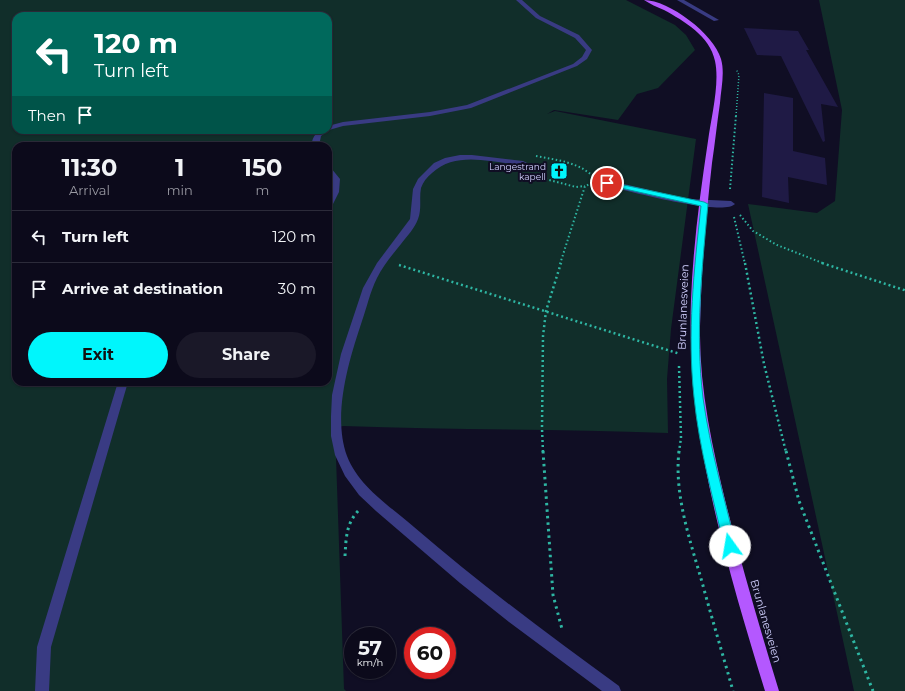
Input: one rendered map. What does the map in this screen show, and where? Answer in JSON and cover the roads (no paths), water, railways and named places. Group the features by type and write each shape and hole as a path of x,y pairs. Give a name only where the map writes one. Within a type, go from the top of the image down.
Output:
{"main road":[{"name":"Brunlanesveien","path":"647,0 676,14 695,27 705,37 716,55 718,63 719,82 704,204 696,300 696,359 698,397 706,442 730,546 772,691"}],"lane":[{"path":"332,127 343,124 430,114 469,107 575,65 585,58 589,50 582,40 573,33 538,17 519,0"},
{"path":"680,0 716,20"},
{"path":"523,163 493,159 452,158 437,165 426,174 418,185 414,219 381,264 370,283 353,332 340,380 336,428 343,457 348,470 361,488 451,569 614,691"},
{"path":"332,174 336,179 335,192 332,198"},
{"path":"607,183 688,202 704,204 731,204"},
{"path":"42,691 44,647 122,386"}],"place":[{"name":"Langestrand kapell","path":"559,171"}]}
